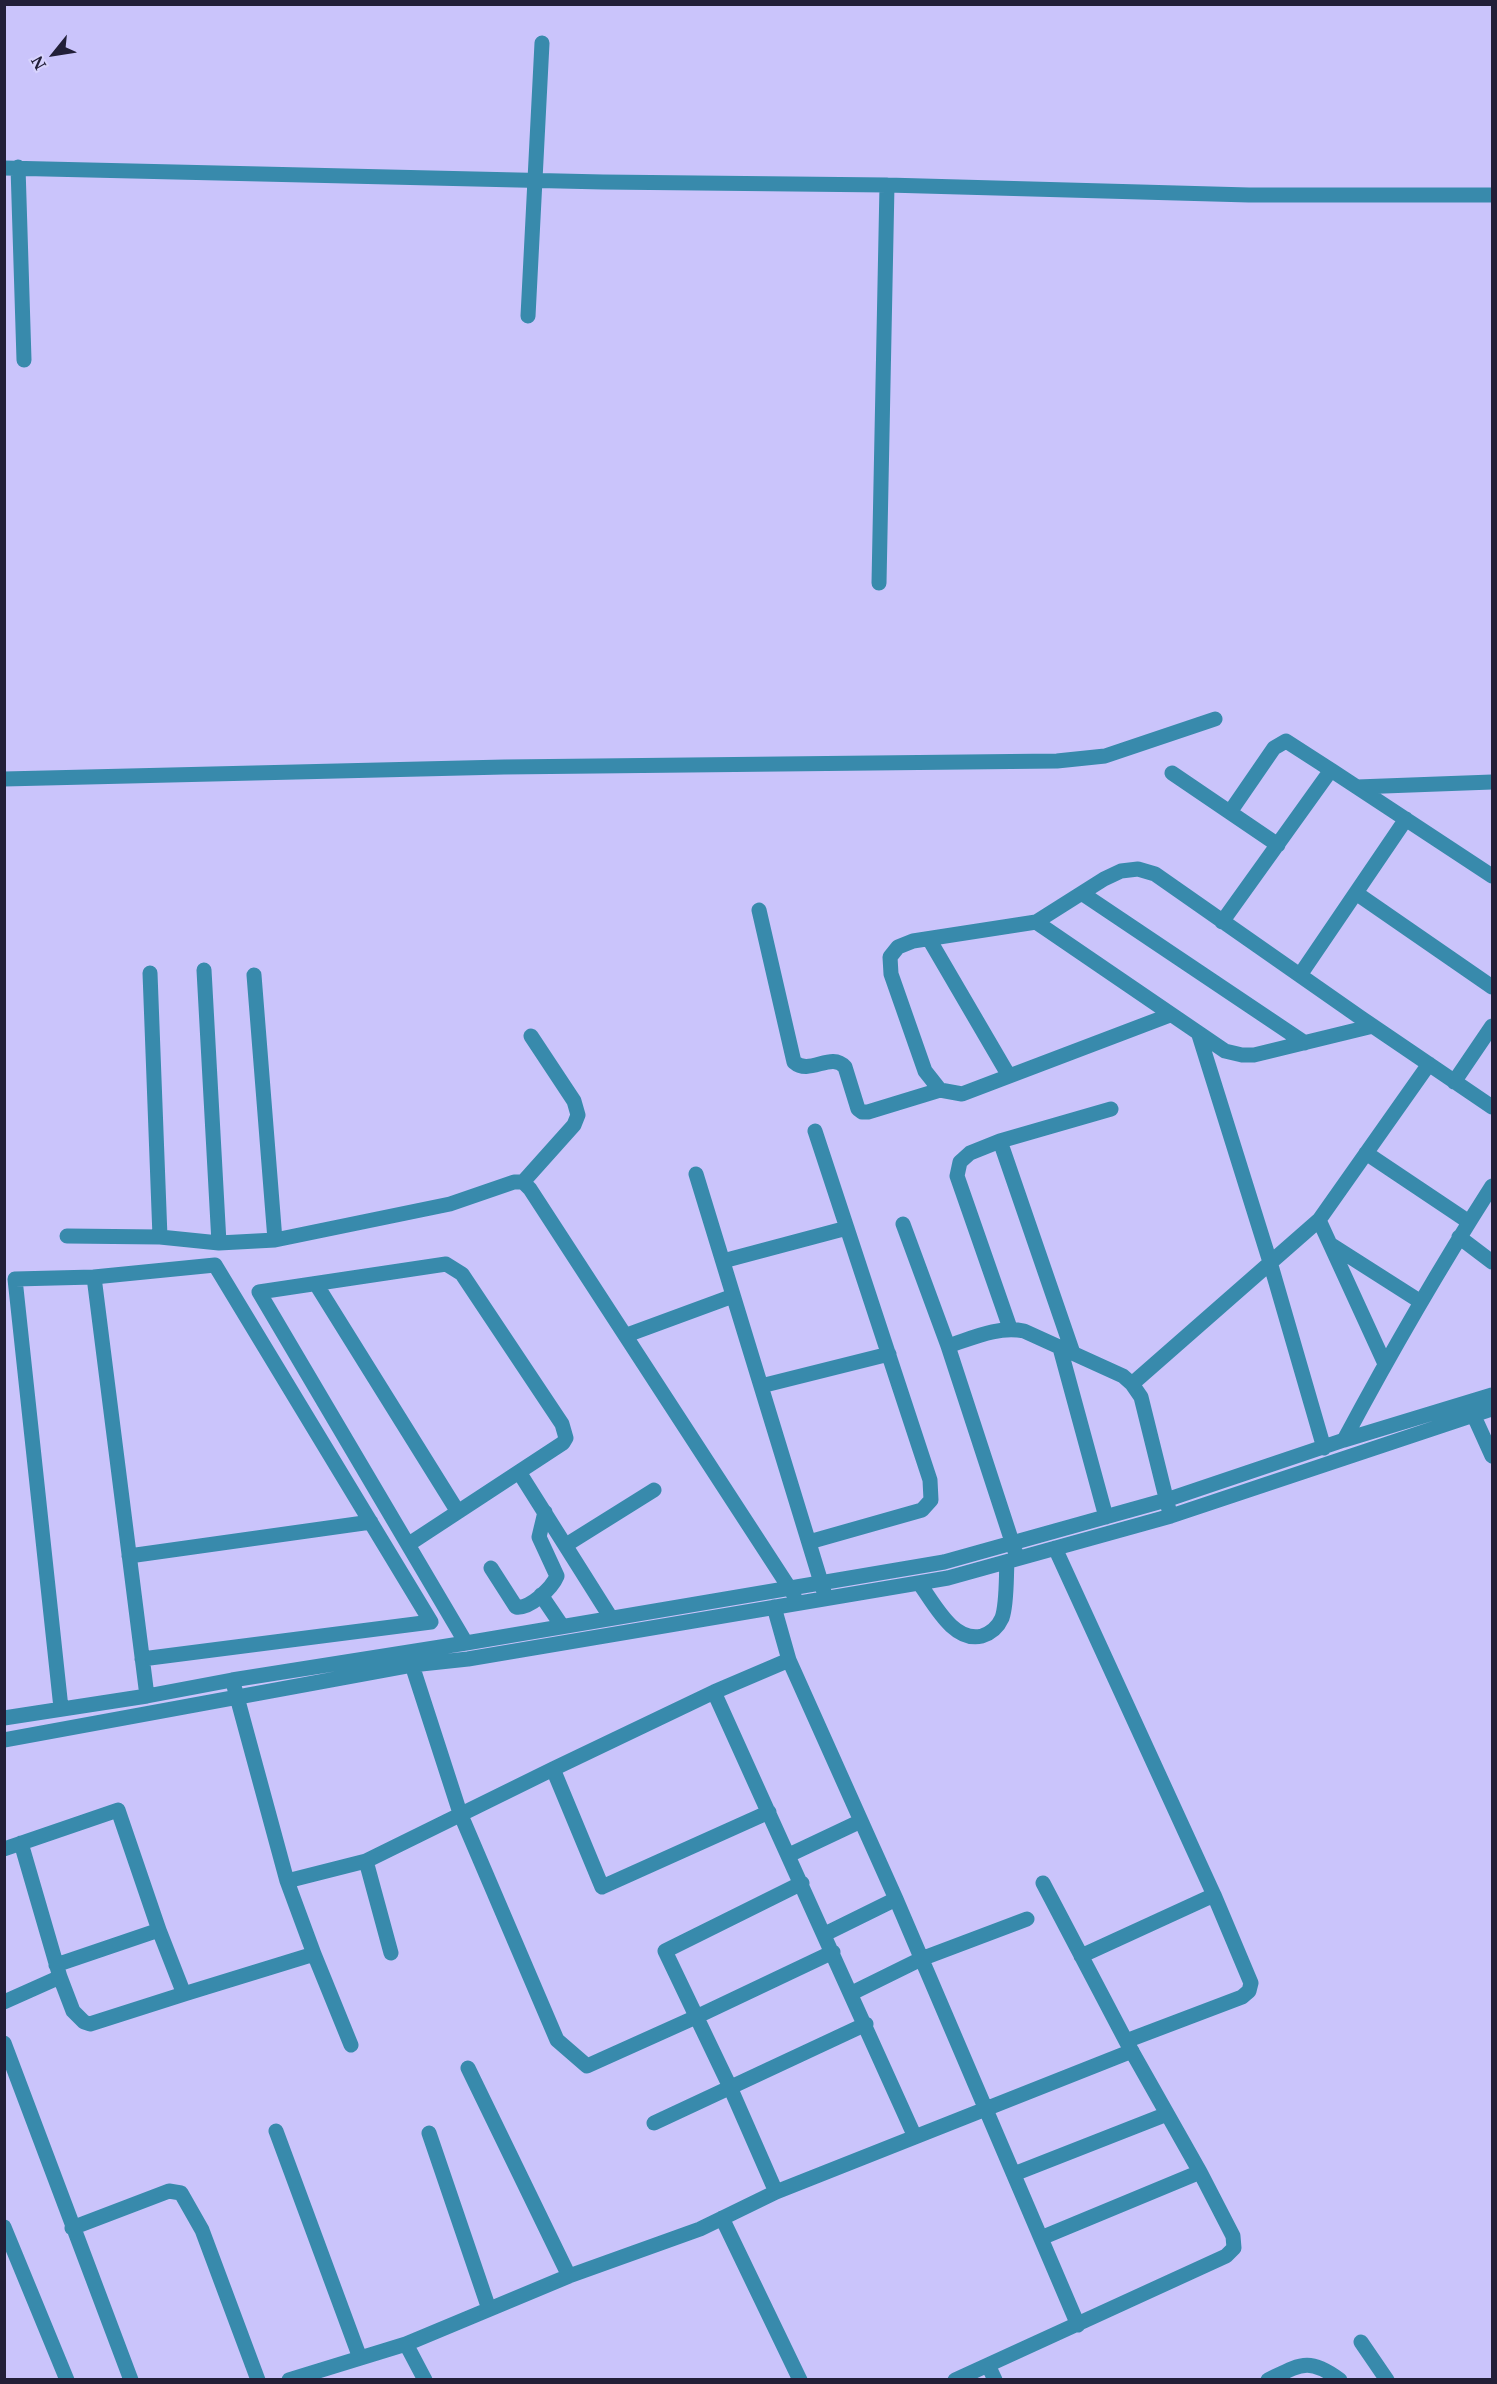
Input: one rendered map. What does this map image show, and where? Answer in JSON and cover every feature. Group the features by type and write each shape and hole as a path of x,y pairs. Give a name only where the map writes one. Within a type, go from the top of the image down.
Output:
{"street":[{"path":"528,316 542,43"},
{"path":"24,360 11,167 535,181 887,185 1249,195 1492,195"},
{"path":"879,583 887,185"},
{"path":"4,779 504,767 1057,760 1105,756 1215,718"},
{"path":"1230,812 1274,748 1286,741 1492,876"},
{"path":"1222,922 1331,770"},
{"path":"1172,773 1278,845"},
{"path":"1358,787 1492,782"},
{"path":"1300,975 1406,819"},
{"path":"940,1090 925,1071 891,974 890,957 898,947 929,939 1036,922 1104,879 1121,871 1138,870 1155,874 1492,1107"},
{"path":"1356,893 1492,987"},
{"path":"1083,894 1305,1043"},
{"path":"759,910 794,1062 799,1066 807,1067 833,1060 840,1062 845,1067 858,1109 862,1112 940,1090 962,1094 1170,1016"},
{"path":"1036,922 1170,1016 1225,1051 1242,1056 1254,1055 1373,1026"},
{"path":"929,939 1009,1076"},
{"path":"204,970 219,1243"},
{"path":"150,973 160,1237"},
{"path":"254,975 275,1240"},
{"path":"1454,1082 1492,1026"},
{"path":"1199,1035 1270,1262 1324,1448"},
{"path":"523,1182 574,1125 578,1114 574,1101 531,1036"},
{"path":"1132,1384 1319,1220 1429,1064"},
{"path":"1010,1328 957,1176 960,1162 970,1153 1000,1141 1111,1109"},
{"path":"809,1542 922,1510 930,1500 930,1480 814,1131"},
{"path":"1000,1141 1067,1350 1106,1517"},
{"path":"1366,1153 1469,1222"},
{"path":"696,1174 826,1598"},
{"path":"67,1236 160,1237 219,1243 275,1240 450,1204 514,1182 523,1182 530,1189 627,1335 799,1602"},
{"path":"1344,1440 1421,1302 1492,1186"},
{"path":"1319,1220 1385,1364"},
{"path":"903,1224 948,1346 1013,1544 1003,1616 988,1634 975,1638 963,1635 954,1629 919,1583"},
{"path":"723,1261 847,1228"},
{"path":"1459,1237 1492,1262"},
{"path":"1330,1244 1421,1302"},
{"path":"409,1544 563,1443 566,1432 462,1274 446,1264 259,1292 466,1643"},
{"path":"61,1708 15,1279 94,1276 215,1265 431,1622 142,1659"},
{"path":"94,1276 147,1696"},
{"path":"316,1284 458,1512"},
{"path":"627,1335 734,1296"},
{"path":"948,1346 1010,1328 1024,1331 1123,1376 1141,1397 1171,1516"},
{"path":"761,1386 889,1354"},
{"path":"4,1718 944,1562 1166,1500 1344,1440 1492,1395"},
{"path":"4,1740 412,1665 468,1659 948,1578 1171,1516 1492,1409"},
{"path":"1473,1414 1492,1456"},
{"path":"519,1472 611,1618"},
{"path":"566,1545 654,1490"},
{"path":"491,1568 516,1607 522,1607 541,1595 557,1576 539,1537 545,1512"},
{"path":"129,1556 371,1522"},
{"path":"290,2379 406,2344 569,2276 699,2229 776,2192 987,2109 1242,1997 1249,1991 1251,1983 1248,1973 1214,1895 1055,1548"},
{"path":"541,1595 562,1626"},
{"path":"774,1607 789,1660 896,1899 1078,2325"},
{"path":"287,1881 366,1861 553,1768 714,1692 789,1660"},
{"path":"412,1665 460,1813 557,2040 587,2066 833,1952"},
{"path":"232,1680 287,1881 351,2045"},
{"path":"714,1692 866,2024 915,2137"},
{"path":"553,1768 602,1887 769,1812"},
{"path":"4,1849 118,1810 159,1930 184,1994"},
{"path":"789,1855 861,1821"},
{"path":"21,1843 58,1971 73,2011 84,2022 90,2024 314,1954"},
{"path":"366,1861 391,1953"},
{"path":"776,2192 730,2087 665,1951 802,1883"},
{"path":"954,2379 1078,2325 1226,2256 1234,2248 1233,2236 1200,2172 1129,2046 1043,1883"},
{"path":"1081,1956 1214,1895"},
{"path":"825,1934 896,1899"},
{"path":"852,1994 921,1959 1027,1919"},
{"path":"4,2002 58,1971 159,1930"},
{"path":"654,2122 866,2024"},
{"path":"4,2043 72,2228 131,2379"},
{"path":"468,2068 569,2276"},
{"path":"1014,2174 1167,2114"},
{"path":"276,2131 360,2358"},
{"path":"429,2133 489,2309"},
{"path":"1041,2238 1200,2172"},
{"path":"72,2228 170,2191 181,2193 202,2230 258,2379"},
{"path":"722,2218 800,2379"},
{"path":"4,2227 67,2379"},
{"path":"1362,2342 1387,2379"},
{"path":"406,2344 425,2379"},
{"path":"1268,2379 1300,2364 1308,2363 1328,2370 1340,2379"},
{"path":"988,2365 995,2379"}]}
